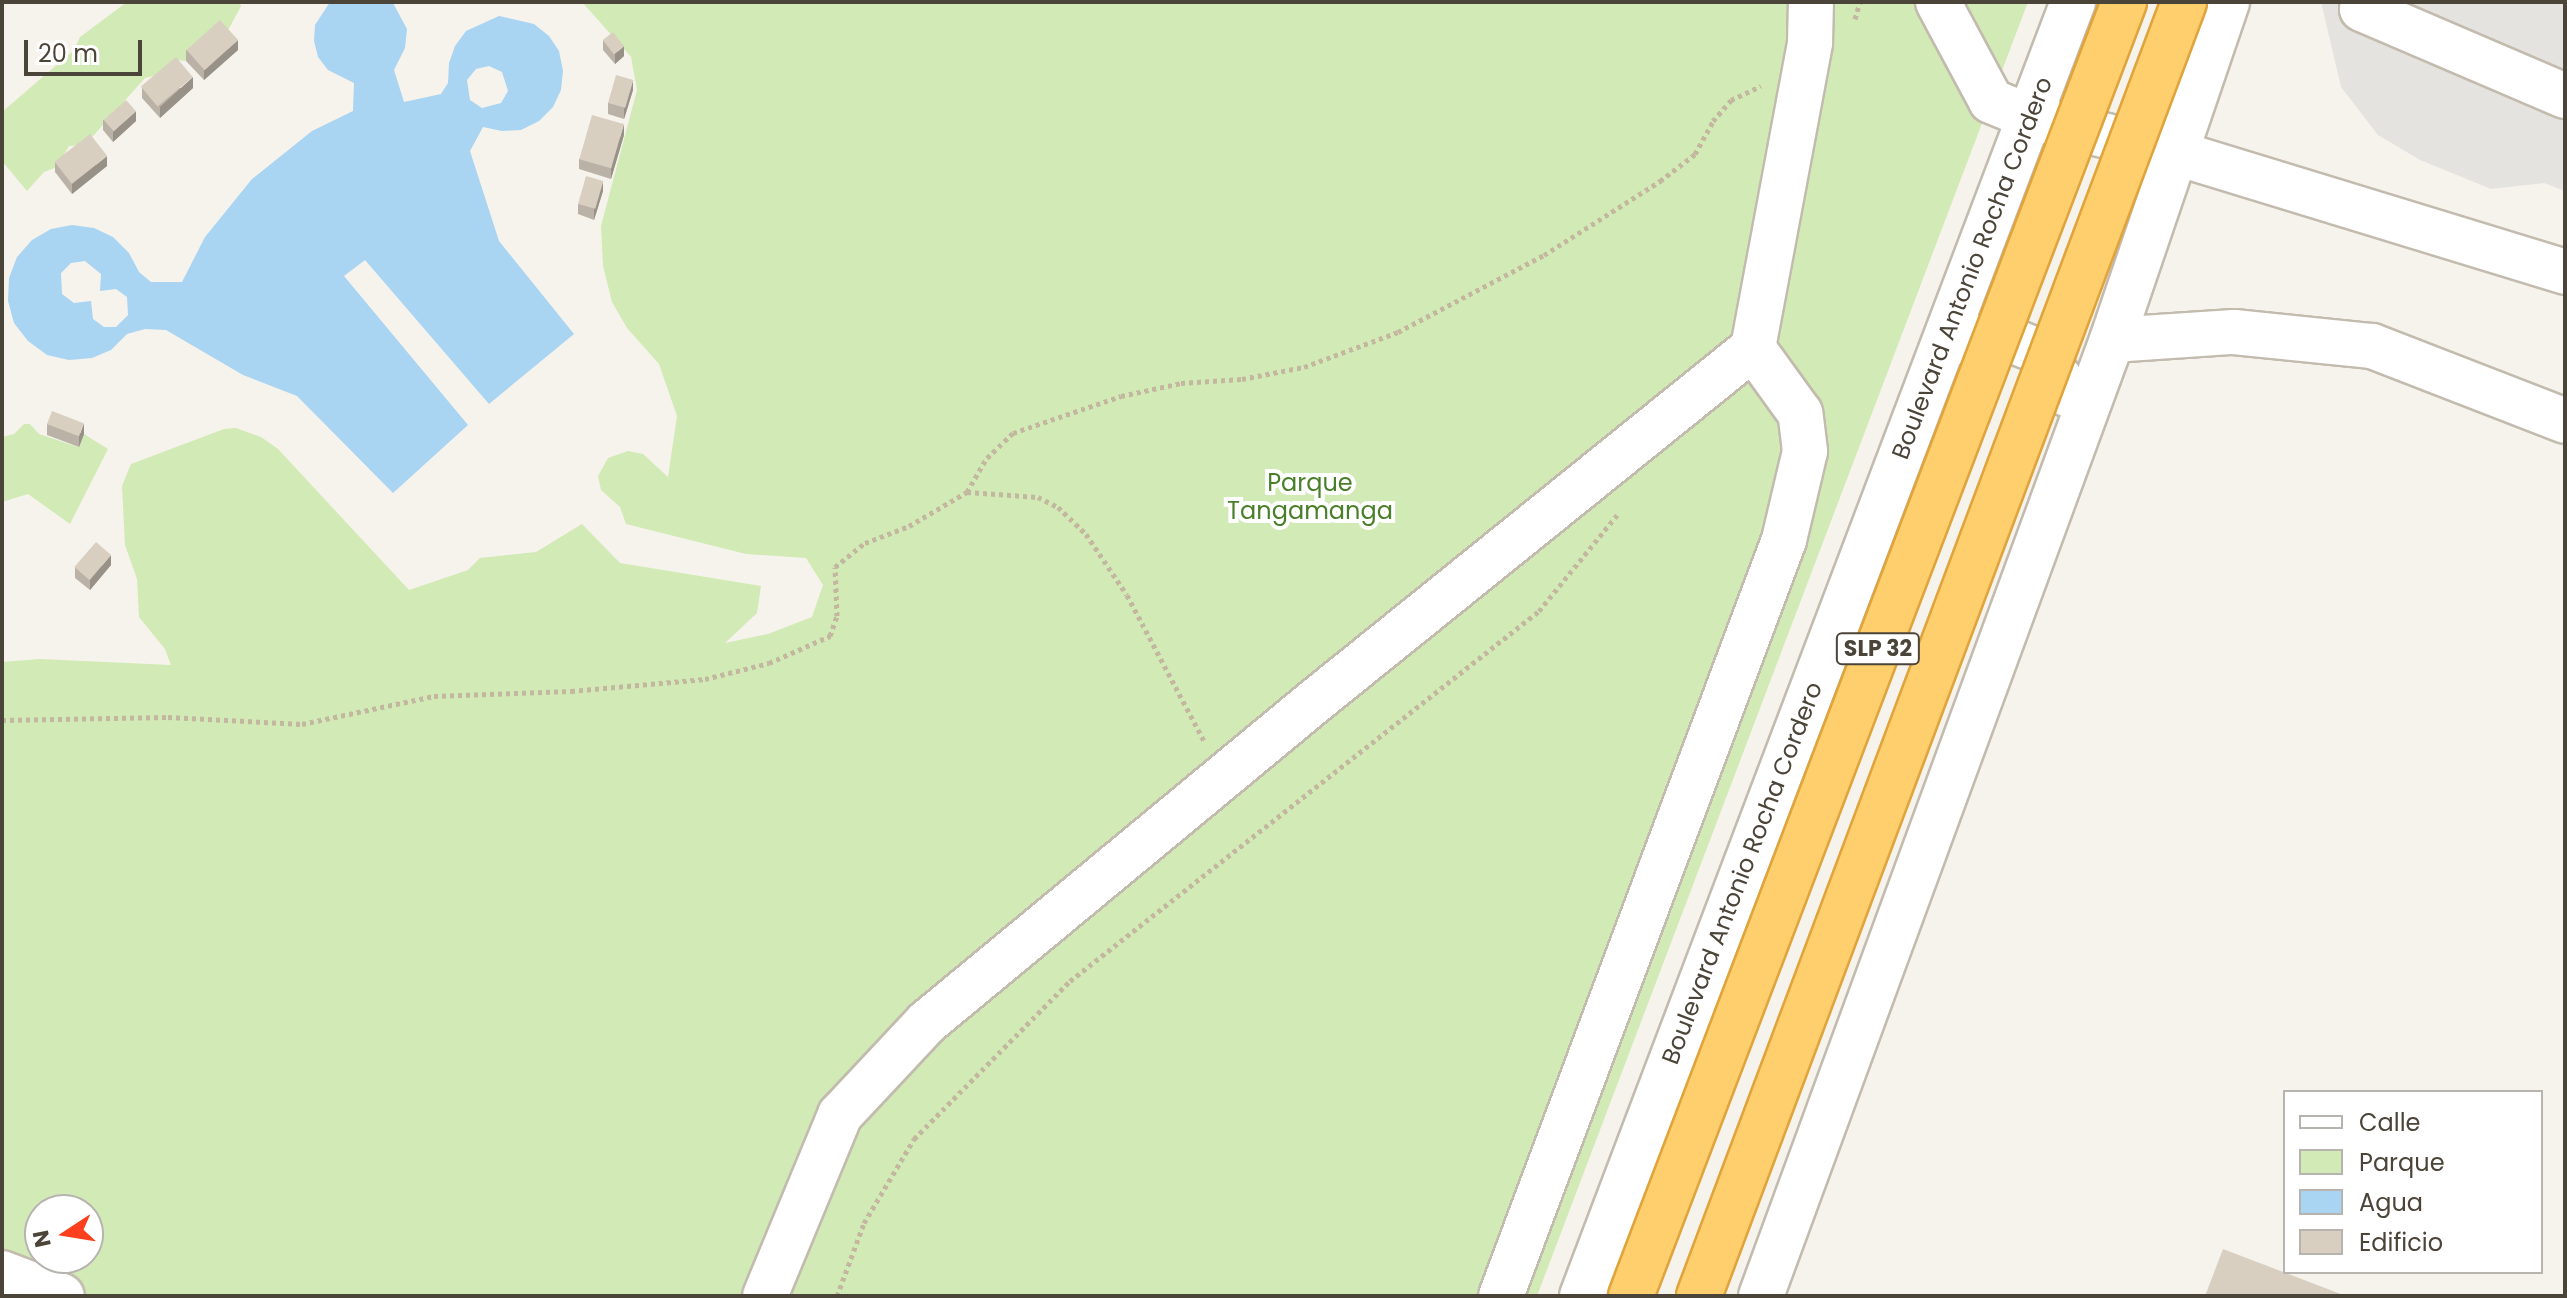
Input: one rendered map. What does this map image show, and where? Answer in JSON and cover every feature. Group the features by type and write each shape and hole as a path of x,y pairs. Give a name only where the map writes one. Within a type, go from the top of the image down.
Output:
{"highway":[{"name":"SLP 32","path":"1631,1296 2124,2"},
{"name":"SLP 32","path":"1699,1296 2184,2"}],"street":[{"path":"765,1296 840,1115 926,1023 1229,772 1753,348 1804,79 1810,42 1811,2"},
{"path":"1938,2 1991,101 2030,117 2173,152 2565,272"},
{"name":"Boulevard Antonio Rocha Cordero","path":"1582,1296 2073,2"},
{"path":"1761,1296 2112,340 2173,152 2227,2"},
{"path":"2363,6 2565,96"},
{"path":"2112,340 2234,332 2372,346 2565,421"},
{"path":"1943,345 1982,337 2018,343 2036,350 2060,379 2078,434"},
{"path":"1501,1296 1784,540 1805,451 1800,413 1753,348"},
{"path":"2,1273 62,1296"}],"path":[{"path":"2,720 168,717 302,724 434,696 571,691 705,679 769,663 830,636 837,616 835,567 865,543 909,526 967,492 987,458 1013,433 1066,412 1121,396 1181,383 1242,379 1304,367 1409,326 1544,255 1660,181 1695,154 1713,121 1731,100 1755,87 1804,79"},
{"path":"967,492 1038,497 1058,507 1086,534 1127,595 1186,712 1229,772"},
{"path":"837,1296 864,1223 914,1139 1070,981 1539,611 1626,503"}],"green space":[{"path":"127,2 239,2 241,6 225,36 220,31 186,61 176,60 160,74 145,78 93,136 82,145 69,146 57,167 44,172 27,191 2,161 2,112 74,50 80,37"},
{"name":"Parque Tangamanga","path":"582,2 2028,2 1537,1296 2,1296 2,662 40,659 171,665 165,649 139,617 137,579 125,545 122,486 131,464 224,429 236,428 261,437 278,449 409,590 468,570 480,558 536,552 582,524 620,563 761,586 757,613 725,643 768,634 812,617 823,585 806,558 746,554 626,524 620,507 601,490 598,476 608,458 628,451 643,454 668,477 677,416 659,364 627,328 612,302 603,266 601,226 637,90 631,57"},
{"path":"24,424 30,424 39,434 78,447 84,434 108,449 70,524 28,494 2,502 2,437 14,434"}],"shaded area":[{"path":"2321,2 2565,2 2565,191 2544,183 2491,189 2420,160 2378,135 2341,87"}],"water":[{"path":"330,2 393,3 407,29 405,48 394,70 404,102 441,94 448,83 449,63 455,46 466,31 499,16 534,24 549,36 559,51 563,71 561,90 553,107 539,121 521,130 502,131 483,127 470,151 499,241 574,334 489,404 365,260 344,276 468,425 393,493 297,396 243,375 166,330 145,329 127,334 111,350 92,358 69,360 47,355 28,341 14,323 8,301 9,278 17,257 32,240 51,229 72,225 94,228 113,237 129,253 139,272 151,282 182,282 205,237 252,179 312,131 353,111 354,83 328,70 318,57 314,41 315,25","holes":["489,66 502,72 508,91 501,103 482,108 470,100 467,80 476,69","85,261 101,274 100,291 116,289 127,297 128,315 116,327 104,327 93,319 91,301 74,303 62,294 61,273 71,263"]}],"building":[{"path":"220,20 238,40 205,70 187,50"},
{"path":"613,32 624,46 614,54 603,40"},
{"path":"176,57 193,77 157,106 141,87"},
{"path":"616,75 633,80 625,108 608,103"},
{"path":"126,100 136,111 114,131 104,120"},
{"path":"592,115 624,124 611,168 579,159"},
{"path":"90,134 107,156 72,184 55,162"},
{"path":"586,176 603,181 595,209 578,204"},
{"path":"52,411 84,423 79,436 47,424"},
{"path":"96,542 111,555 89,580 74,567"},
{"path":"2223,1249 2346,1296 2205,1296"}]}
